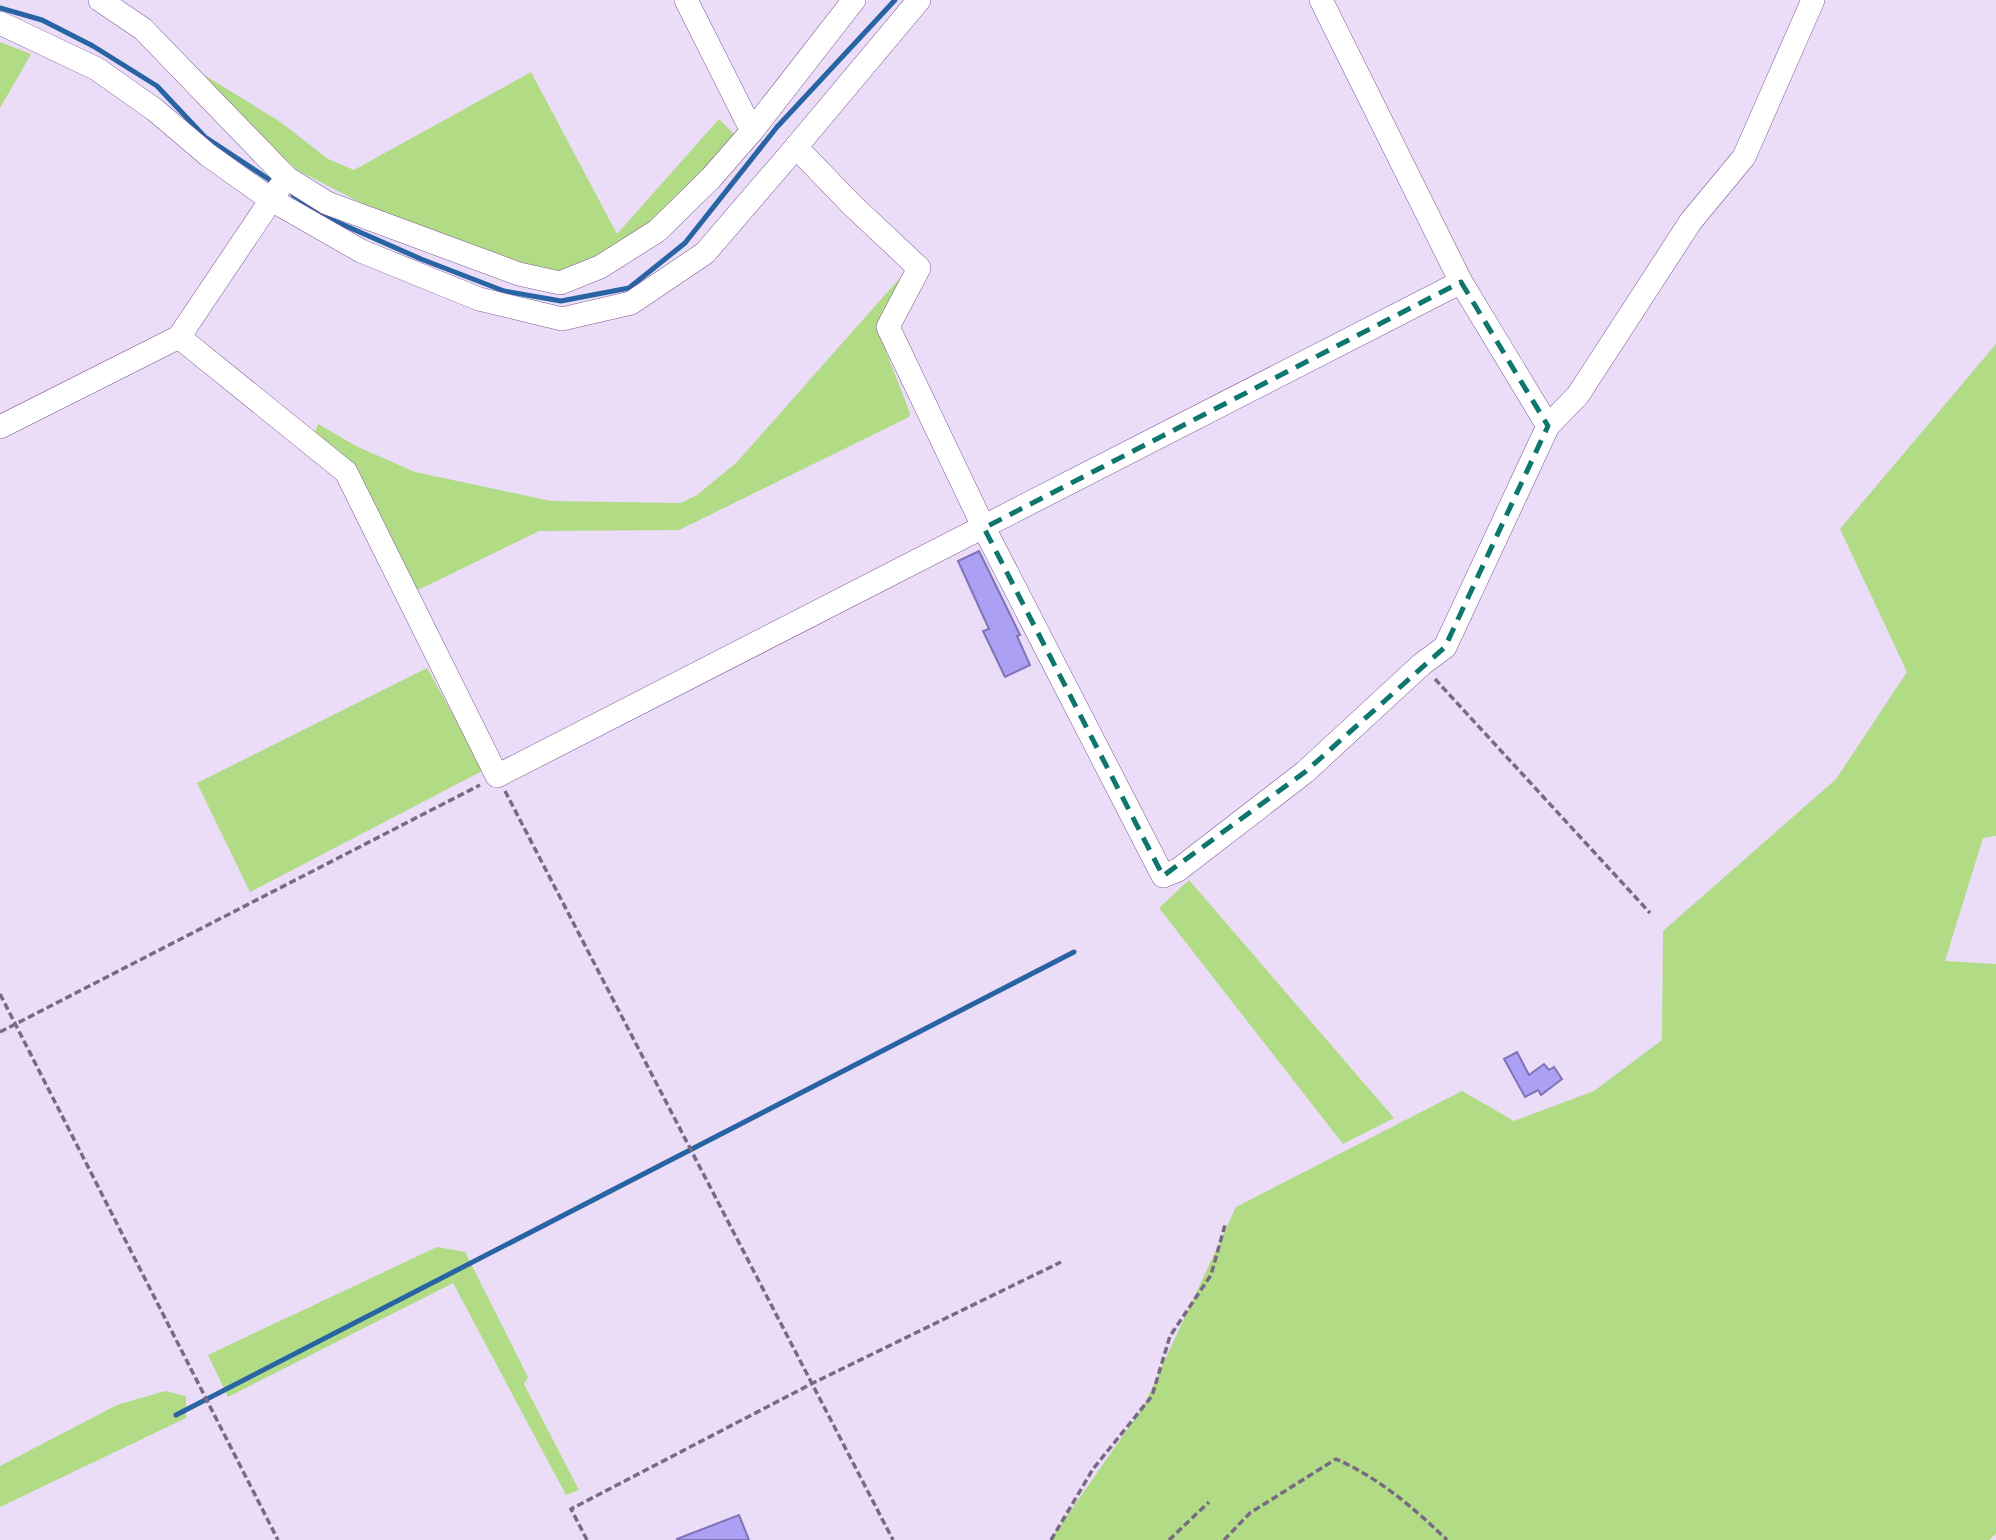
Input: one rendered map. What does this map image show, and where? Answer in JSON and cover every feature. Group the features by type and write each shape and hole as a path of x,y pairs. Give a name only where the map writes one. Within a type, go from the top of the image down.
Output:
{"street":[{"path":"100,0 143,29 287,178 327,203 519,274 560,283 600,267 657,231 711,178 752,131 854,0"},
{"path":"685,0 752,131"},
{"path":"0,23 97,69 270,199 361,251 479,299 562,319 631,303 705,253 919,0"},
{"path":"1321,0 1461,282 1548,426"},
{"path":"796,147 919,268 888,327 984,528 1164,876 1178,870 1305,772 1422,664 1445,647 1548,426 1578,394 1690,221 1744,157 1813,0"},
{"path":"0,427 179,337 270,199 287,178"},
{"path":"179,337 345,472 497,776 1461,282"}],"path":[{"path":"1422,664 1650,913"},
{"path":"0,1032 497,776 893,1540"},
{"path":"0,994 278,1540"},
{"path":"1051,1540 1093,1469 1152,1396 1170,1336 1212,1275 1225,1226"},
{"path":"587,1540 571,1509 813,1383 1061,1262"},
{"path":"1224,1540 1250,1513 1336,1459 1364,1471 1418,1511 1447,1540"},
{"path":"1169,1540 1209,1502"}],"highlighted area":[{"path":"1461,282 1548,426 1445,647 1305,772 1163,876 984,528"}],"green space":[{"path":"0,42 31,54 0,108"},
{"path":"183,62 279,121 328,159 354,170 531,72 617,234 719,119 736,136 654,222 565,276 525,268 404,225 297,170"},
{"path":"907,270 908,279 876,326 910,413 909,417 679,530 539,531 414,592 313,437 318,424 358,447 415,472 551,501 681,503 697,495 736,463"},
{"path":"1996,344 1996,836 1983,838 1945,961 1996,964 1996,1534 1989,1540 1050,1540 1143,1407 1236,1207 1462,1091 1514,1121 1594,1091 1662,1040 1663,931 1836,779 1907,672 1840,529"},
{"path":"427,668 484,770 250,892 197,783"},
{"path":"1189,880 1394,1118 1343,1144 1159,908"},
{"path":"437,1247 465,1252 528,1377 524,1384 579,1490 566,1495 453,1283 228,1397 208,1355"},
{"path":"165,1391 186,1396 186,1418 0,1507 0,1466 117,1405"}],"building":[{"path":"979,551 1020,635 1017,636 1030,665 1005,677 983,631 989,629 958,561"},
{"path":"1517,1052 1529,1075 1544,1064 1549,1070 1554,1067 1562,1079 1541,1095 1538,1090 1525,1097 1504,1059"},
{"path":"739,1515 749,1540 677,1539"}],"waterway":[{"path":"293,195 330,219 421,259 504,291 561,301 629,288 685,243 777,127 895,0"},
{"path":"0,8 42,20 93,46 157,86 205,137 276,184"},
{"path":"176,1415 1074,952"}]}
